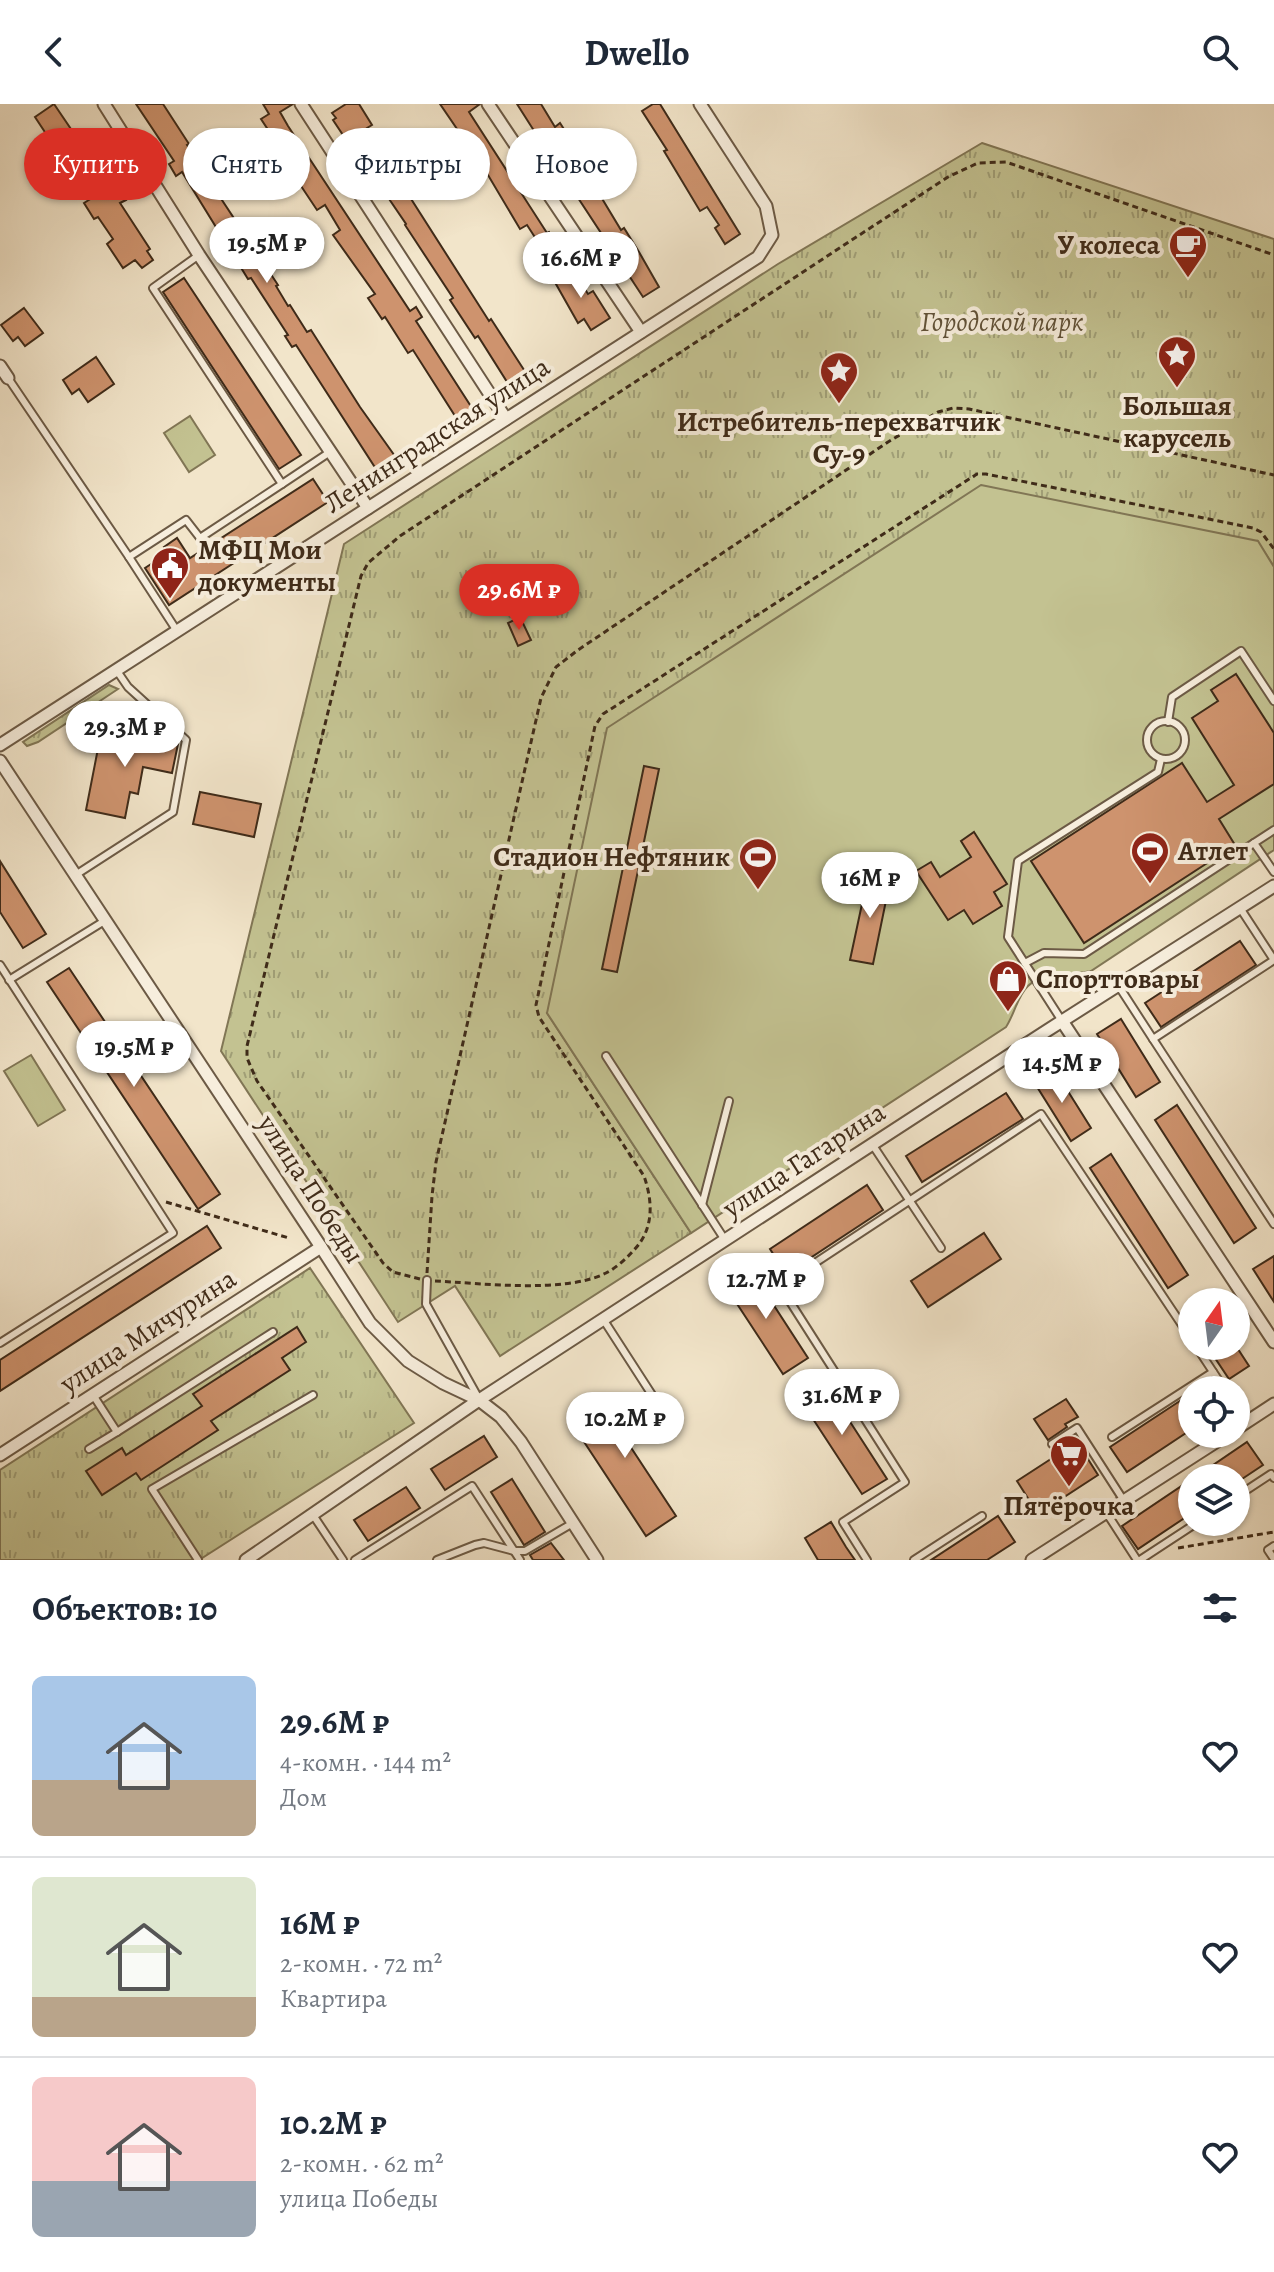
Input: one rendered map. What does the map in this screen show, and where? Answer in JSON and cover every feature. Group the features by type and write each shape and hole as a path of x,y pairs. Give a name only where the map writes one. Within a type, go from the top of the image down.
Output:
{"street":[{"path":"104,104 199,255 368,508"},
{"path":"301,104 506,419"},
{"path":"488,104 641,332"},
{"name":"Ленинградская улица","path":"0,745 758,257 772,235 766,206 700,104"},
{"path":"0,366 8,378"},
{"name":"улица Победы","path":"0,761 370,1323 408,1361 443,1383 479,1400 501,1417 521,1442 597,1560"},
{"name":"улица Гагарина","path":"246,1560 479,1400 1274,886"},
{"path":"1062,1021 1274,1342"},
{"name":"улица Мичурина","path":"0,1455 321,1247"},
{"path":"1250,1419 1274,1404"},
{"path":"1032,1560 1206,1448"}],"lane":[{"path":"199,255 153,288 282,484"},
{"path":"8,378 177,632"},
{"path":"129,557 186,520 200,538 330,452"},
{"path":"1168,722 1172,697 1241,651 1274,701"},
{"path":"77,874 173,812 186,740 128,687 117,671"},
{"path":"1168,722 1179,727 1184,744 1173,758 1161,759 1150,751 1148,734 1156,724 1168,722"},
{"path":"1062,1021 1008,937 1018,861 1158,772 1161,759"},
{"path":"1025,963 1044,953 1084,954 1274,830"},
{"path":"1254,843 1274,872"},
{"path":"1153,1039 1274,960 1240,908"},
{"path":"9,980 106,920"},
{"path":"0,965 173,1233 0,1343"},
{"path":"1118,985 1274,1224"},
{"path":"606,1056 725,1240"},
{"path":"702,1205 729,1101"},
{"path":"867,1560 843,1522 905,1482 780,1286 1041,1114 1178,1319"},
{"path":"872,1144 941,1248"},
{"path":"427,1280 426,1304 479,1400"},
{"path":"603,1319 665,1415"},
{"path":"89,1449 273,1332"},
{"path":"1205,1360 1216,1376"},
{"path":"1112,1437 1213,1372"},
{"path":"93,1395 117,1432"},
{"path":"198,1560 152,1489 313,1395"},
{"path":"1052,1444 1077,1428 1124,1501"},
{"path":"1250,1488 1271,1474 1274,1478"},
{"path":"355,1560 472,1486 520,1560"},
{"path":"1106,1512 1139,1560 1178,1535"},
{"path":"313,1515 343,1560"},
{"path":"914,1560 982,1516"},
{"path":"437,1560 484,1543 525,1551 573,1523"},
{"path":"1274,1546 1268,1550 1274,1559"}],"path":[{"path":"1274,255 1006,162 978,163 948,177 400,536 364,568 357,591 247,1046 247,1058 257,1081 383,1263 393,1272 427,1280 527,1285 586,1280 605,1274 626,1258 644,1238 649,1224 650,1193 644,1176 539,1017 536,1005 595,726 603,714 977,474 1253,528 1261,532 1274,549"},
{"path":"427,1280 436,1162 541,698 556,667 888,442 938,412 953,408 969,409 1274,475"},
{"path":"150,1197 289,1238"},
{"path":"1151,1553 1274,1532"}],"green space":[{"name":"Городской парк","path":"982,143 1274,239 1274,567 1257,541 547,1013 691,1233 500,1356 455,1286 398,1322 221,1051 344,544 778,264"},
{"path":"190,416 215,455 189,472 164,433"},
{"path":"981,485 1258,541 1274,567 1274,850 1091,971 1050,975 1035,981 1021,995 1006,1027 691,1233 547,1013 607,728"},
{"path":"109,685 118,689 38,742 27,746 23,742"},
{"path":"31,1055 65,1110 38,1126 4,1071"},
{"path":"310,1268 414,1423 199,1560 0,1560 0,1470"}],"building":[{"path":"54,104 70,128 42,128 35,117"},
{"path":"136,104 163,104 183,135 183,174 176,176 169,164 174,161 167,150 167,128 152,128"},
{"path":"263,104 293,104 280,112 289,128 267,128 261,119 269,114"},
{"path":"346,104 359,104 372,125 367,128 338,128 332,113"},
{"path":"440,104 480,104 469,112 479,128 456,128"},
{"path":"517,104 541,104 555,127 560,123 563,128 532,128"},
{"path":"653,104 660,104 740,234 725,244 715,228 719,225 707,207 700,211 642,111"},
{"path":"490,145 506,169 506,200 526,200 563,253 551,262 527,225 520,229 490,178"},
{"path":"310,159 326,184 326,200 337,200 410,311 416,307 422,317 416,321 472,408 457,419 413,350 408,353 385,317 382,319 368,298 375,294 333,235 340,230 325,205 317,210 310,200"},
{"path":"89,200 126,200 120,203 150,249 147,251 153,260 142,268 135,260 123,268 107,244 113,239 84,203"},
{"path":"199,200 222,200 278,285 288,306 307,332 311,330 397,459 378,472 296,345 292,347 285,336 288,335 251,278 248,279"},
{"path":"390,200 412,200 526,373 509,385 478,336 475,338 450,300 453,298"},
{"path":"579,200 603,200 621,230 624,228 659,287 643,297"},
{"path":"565,269 570,276 575,273 588,294 593,291 610,318 591,330 584,319 578,323 552,277"},
{"path":"184,278 301,455 279,469 163,292"},
{"path":"24,308 43,333 25,346 18,337 13,341 1,325"},
{"path":"96,357 114,384 88,402 79,389 72,394 63,380"},
{"path":"313,479 328,502 169,605 145,568 168,553 164,547 177,538 190,558"},
{"path":"520,617 531,640 518,646 508,623"},
{"path":"1236,674 1274,733 1274,784 1219,819 1235,845 1084,943 1031,861 1182,763 1207,802 1234,785 1192,718 1218,701 1211,690"},
{"path":"102,728 178,744 172,773 143,767 138,794 130,792 125,818 86,810"},
{"path":"644,766 659,769 617,972 602,969"},
{"path":"200,792 261,804 254,837 193,824"},
{"path":"974,832 1007,884 994,892 1002,906 973,924 964,910 948,920 916,871 931,862 940,877 971,857 961,841"},
{"path":"0,861 46,934 23,948 0,912"},
{"path":"868,876 890,881 873,964 850,960"},
{"path":"1240,941 1256,965 1161,1027 1145,1003"},
{"path":"69,968 220,1194 198,1209 47,982"},
{"path":"1121,1019 1160,1082 1136,1097 1097,1034"},
{"path":"1054,1069 1091,1128 1071,1141 1034,1082"},
{"path":"1006,1093 1023,1119 922,1182 906,1156"},
{"path":"1177,1105 1256,1228 1234,1243 1155,1120"},
{"path":"1111,1154 1188,1275 1168,1288 1090,1168"},
{"path":"867,1185 883,1210 786,1274 770,1249"},
{"path":"207,1226 221,1248 0,1391 0,1360"},
{"path":"984,1233 1001,1259 928,1307 911,1281"},
{"path":"1274,1256 1274,1302 1253,1269"},
{"path":"749,1267 808,1358 783,1374 724,1284"},
{"path":"297,1327 306,1342 282,1358 290,1370 211,1421 218,1430 141,1480 136,1473 102,1495 86,1471 122,1448 126,1455 202,1406 193,1394"},
{"path":"1216,1360 1245,1360 1249,1366 1234,1376 1227,1376"},
{"path":"823,1380 887,1479 862,1494 798,1396"},
{"path":"634,1395 654,1425 628,1443 676,1516 646,1536 571,1422 596,1405 603,1415"},
{"path":"1066,1399 1078,1417 1048,1440 1034,1419"},
{"path":"1178,1402 1178,1438 1127,1472 1110,1447"},
{"path":"484,1436 497,1457 445,1490 431,1469"},
{"path":"1074,1437 1098,1475 1038,1514 1017,1481 1057,1455 1054,1450"},
{"path":"1250,1446 1263,1465 1250,1474 1250,1464 1215,1464 1238,1448"},
{"path":"512,1479 545,1532 524,1545 491,1492"},
{"path":"406,1487 420,1508 368,1541 354,1520"},
{"path":"1178,1488 1178,1522 1138,1549 1122,1526"},
{"path":"998,1516 1015,1542 987,1560 931,1560"},
{"path":"831,1522 855,1560 818,1560 805,1538"},
{"path":"551,1543 564,1560 533,1560 530,1555"}],"place":[{"name":"У колеса","path":"1188,279"},
{"name":"Большая карусель","path":"1177,389"},
{"name":"Истребитель-перехватчик Су-9","path":"839,405"},
{"name":"МФЦ Мои документы","path":"170,600"},
{"name":"Атлет","path":"1150,885"},
{"name":"Стадион Нефтяник","path":"758,891"},
{"name":"Спорттовары","path":"1008,1013"},
{"name":"Пятёрочка","path":"1069,1488"}]}
